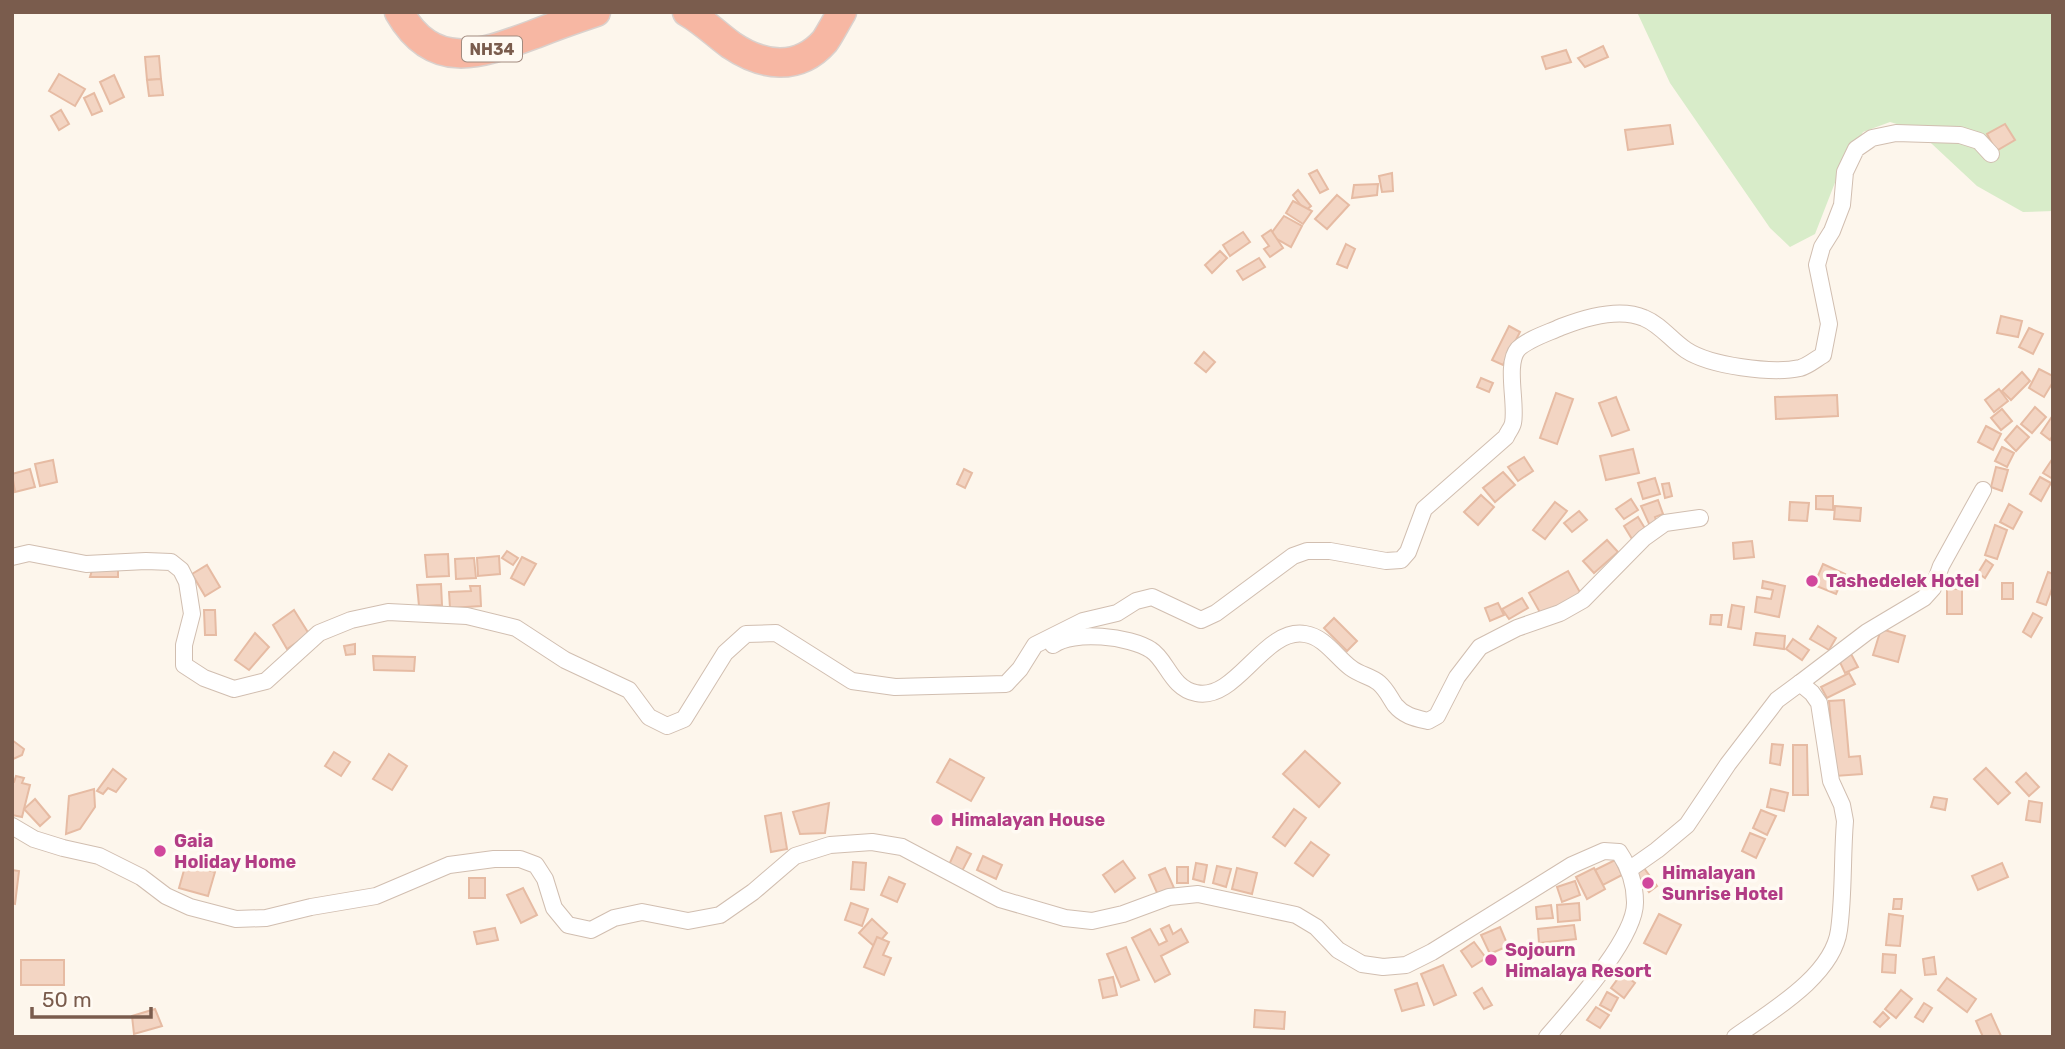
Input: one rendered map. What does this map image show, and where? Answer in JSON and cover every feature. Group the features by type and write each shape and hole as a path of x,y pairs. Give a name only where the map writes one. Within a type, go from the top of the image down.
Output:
{"highway":[{"name":"NH34","path":"400,12 408,27 432,48 450,54 467,55 497,48 596,12"},
{"path":"687,12 746,54 768,63 791,62 811,55 826,39 842,12"}],"street":[{"path":"12,557 29,553 86,564 172,562 181,570 187,582 192,614 184,645 184,665 204,678 234,689 267,681 319,633 351,620 388,612 467,616 516,628 565,660 629,690 649,717 667,726 684,719 724,653 746,634 776,633 852,681 895,687 1006,684 1020,669 1035,645 1083,621 1117,612 1136,601 1152,597 1201,620 1216,613 1293,556 1307,551 1330,551 1386,561 1401,560 1408,552 1424,509 1506,437 1513,425 1514,356 1519,348 1545,334 1583,319 1614,314 1642,316 1660,327 1684,349 1705,360 1776,371 1803,367 1823,355 1829,324 1817,265 1822,247 1832,232 1842,205 1845,172 1856,149 1872,138 1896,133 1959,135 1979,141 1991,153"},
{"path":"1630,869 1687,825 1728,764 1777,700 1867,632 1924,598 1933,588 1941,566 1983,490"},
{"path":"1020,669 1058,642 1085,636 1130,640 1153,650 1183,688 1197,694 1212,692 1235,679 1277,640 1289,634 1307,634 1327,644 1338,658 1354,670 1380,684 1395,705 1409,717 1428,721 1437,716 1457,677 1480,647 1517,628 1560,614 1583,600 1644,538 1665,523 1700,518"},
{"path":"1735,1037 1810,980 1830,955 1839,932 1845,821 1842,805 1831,781 1819,703 1800,683"},
{"path":"12,826 34,839 99,856 141,877 166,896 190,907 236,919 266,918 376,896 449,865 494,859 520,859 536,864 545,880 554,908 568,925 592,930 614,918 642,912 688,921 720,915 753,892 795,856 830,845 872,842 901,847 1000,899 1065,918 1092,920 1123,914 1168,897 1198,894 1296,915 1316,928 1339,950 1362,964 1383,967 1406,965 1432,953 1572,865 1604,851 1619,852 1630,869 1636,904 1630,926 1603,967 1547,1037"}],"green space":[{"path":"1637,12 2053,12 2053,211 2023,212 1977,186 1917,130 1890,122 1863,132 1836,180 1815,234 1790,247 1770,228 1670,83"}],"building":[{"path":"1603,46 1608,57 1585,67 1578,58"},
{"path":"1566,50 1571,62 1546,69 1542,57"},
{"path":"159,56 161,79 147,80 145,57"},
{"path":"59,74 85,89 75,106 49,91"},
{"path":"114,75 124,97 110,104 100,82"},
{"path":"161,79 163,95 149,96 147,80"},
{"path":"94,93 102,111 92,115 84,98"},
{"path":"61,110 69,124 59,130 51,116"},
{"path":"2005,124 2015,140 1996,151 1987,134"},
{"path":"1670,125 1673,144 1628,150 1625,130"},
{"path":"1317,170 1328,189 1320,193 1309,174"},
{"path":"1392,173 1393,191 1382,192 1379,176"},
{"path":"1378,184 1377,195 1352,198 1354,185"},
{"path":"1298,190 1311,206 1305,211 1293,195"},
{"path":"1337,195 1349,205 1327,229 1315,219"},
{"path":"1293,201 1312,211 1303,224 1286,213"},
{"path":"1284,216 1302,226 1291,247 1270,235"},
{"path":"1271,230 1283,248 1270,257 1264,249 1269,246 1262,236"},
{"path":"1243,232 1250,242 1230,256 1223,245"},
{"path":"1346,244 1355,249 1347,268 1337,264"},
{"path":"1220,251 1227,258 1212,273 1205,265"},
{"path":"1259,258 1265,267 1243,280 1237,271"},
{"path":"2001,316 2022,321 2018,337 1997,333"},
{"path":"1509,326 1520,332 1503,365 1492,360"},
{"path":"2029,328 2043,334 2033,354 2019,347"},
{"path":"1204,352 1215,362 1206,372 1195,363"},
{"path":"2039,369 2053,376 2053,382 2044,397 2029,388"},
{"path":"2022,372 2030,381 2011,400 2002,391"},
{"path":"1481,378 1493,383 1489,392 1477,387"},
{"path":"1999,389 2008,401 1994,412 1985,400"},
{"path":"1556,393 1573,399 1557,444 1540,438"},
{"path":"1837,395 1838,416 1776,419 1775,397"},
{"path":"1616,397 1629,430 1612,436 1599,403"},
{"path":"2035,407 2046,417 2032,433 2021,424"},
{"path":"2002,409 2012,421 2001,430 1991,418"},
{"path":"2051,418 2053,435 2050,440 2041,433"},
{"path":"1986,426 2001,434 1993,450 1978,442"},
{"path":"2017,426 2029,437 2016,451 2005,440"},
{"path":"2002,447 2014,453 2007,467 1995,461"},
{"path":"1633,449 1639,473 1606,480 1600,456"},
{"path":"1524,457 1533,471 1518,481 1508,467"},
{"path":"2053,458 2053,479 2043,473"},
{"path":"53,460 57,482 40,486 35,464"},
{"path":"1996,467 2008,470 2002,491 1991,487"},
{"path":"30,469 35,487 15,492 12,474"},
{"path":"964,469 972,473 965,488 957,484"},
{"path":"1503,472 1515,485 1495,502 1483,488"},
{"path":"2040,477 2051,483 2041,501 2030,494"},
{"path":"1655,478 1660,494 1643,499 1638,483"},
{"path":"1669,483 1672,496 1665,498 1662,484"},
{"path":"1481,495 1494,507 1478,525 1464,512"},
{"path":"1816,496 1833,496 1833,510 1816,509"},
{"path":"1631,499 1638,510 1624,519 1616,509"},
{"path":"1658,500 1663,514 1655,517 1657,523 1650,526 1641,506"},
{"path":"1555,502 1567,511 1545,539 1533,530"},
{"path":"1790,502 1809,503 1807,521 1789,520"},
{"path":"2009,504 2022,512 2013,529 2000,522"},
{"path":"1835,506 1861,508 1860,521 1834,519"},
{"path":"1579,511 1587,520 1572,532 1564,523"},
{"path":"1638,517 1646,530 1632,539 1624,526"},
{"path":"1995,525 2007,530 1997,559 1985,555"},
{"path":"1607,540 1618,552 1594,573 1583,561"},
{"path":"1752,541 1754,557 1734,559 1733,543"},
{"path":"507,551 518,558 513,565 502,558"},
{"path":"448,554 449,576 427,577 425,555"},
{"path":"499,556 500,574 478,576 477,558"},
{"path":"522,557 536,564 524,585 511,578"},
{"path":"474,558 476,578 456,579 455,559"},
{"path":"1986,560 1993,565 1985,578 1978,573"},
{"path":"1823,564 1845,574 1836,594 1814,585"},
{"path":"207,565 220,587 205,596 192,574"},
{"path":"93,567 118,568 118,577 90,577"},
{"path":"1568,571 1581,594 1542,616 1529,593"},
{"path":"2048,572 2053,574 2053,586 2046,605 2037,602"},
{"path":"1763,581 1785,586 1779,617 1755,612 1757,597 1771,599 1773,590 1762,588"},
{"path":"2002,583 2013,583 2013,599 2002,599"},
{"path":"441,584 442,605 419,606 417,585"},
{"path":"470,586 480,586 481,606 450,608 449,592 471,591"},
{"path":"1947,589 1962,589 1962,614 1947,614"},
{"path":"1522,598 1528,608 1509,619 1502,609"},
{"path":"1498,603 1504,615 1490,621 1485,608"},
{"path":"1732,605 1744,607 1741,629 1728,627"},
{"path":"204,610 215,610 216,635 205,635"},
{"path":"294,610 309,634 287,649 273,625"},
{"path":"2033,613 2042,618 2031,637 2023,632"},
{"path":"1711,615 1722,615 1721,625 1710,624"},
{"path":"1334,618 1357,641 1347,651 1324,628"},
{"path":"1818,626 1836,638 1829,650 1810,639"},
{"path":"1881,629 1905,636 1898,662 1873,655"},
{"path":"255,633 269,647 249,670 235,660"},
{"path":"1756,633 1785,636 1784,649 1754,645"},
{"path":"1793,639 1809,650 1802,660 1786,649"},
{"path":"355,644 355,654 346,655 344,646"},
{"path":"1850,652 1858,667 1845,673 1838,658"},
{"path":"373,656 415,657 414,671 374,670"},
{"path":"1849,673 1855,684 1827,698 1821,687"},
{"path":"1844,700 1849,757 1860,756 1862,774 1835,776 1829,701"},
{"path":"12,740 24,749 22,755 12,762"},
{"path":"1772,744 1783,745 1780,765 1770,763"},
{"path":"1793,745 1807,745 1808,795 1793,795"},
{"path":"1305,751 1340,783 1319,807 1283,774"},
{"path":"334,752 350,762 341,776 325,766"},
{"path":"389,754 407,766 392,790 373,779"},
{"path":"950,759 984,778 971,801 937,782"},
{"path":"1986,768 2010,793 1998,804 1974,779"},
{"path":"113,769 126,779 116,792 108,788 103,794 97,791"},
{"path":"2026,773 2039,787 2029,796 2016,782"},
{"path":"16,776 24,778 22,783 30,785 22,817 12,815 12,782"},
{"path":"94,789 95,807 80,829 66,834 69,796"},
{"path":"1771,789 1788,793 1784,811 1767,807"},
{"path":"1934,797 1947,799 1945,810 1931,807"},
{"path":"35,799 50,817 40,826 24,809"},
{"path":"2029,801 2042,803 2040,822 2026,820"},
{"path":"829,803 825,833 800,834 793,812"},
{"path":"1294,809 1306,818 1285,846 1273,837"},
{"path":"1761,810 1776,816 1767,835 1753,828"},
{"path":"781,813 787,849 771,852 765,816"},
{"path":"1750,833 1765,839 1756,858 1742,851"},
{"path":"1311,842 1329,855 1313,876 1295,863"},
{"path":"957,847 971,854 961,873 948,867"},
{"path":"983,856 1002,865 996,879 977,870"},
{"path":"1615,860 1622,875 1603,885 1595,870"},
{"path":"1123,861 1135,878 1115,892 1103,875"},
{"path":"853,862 866,863 864,890 851,889"},
{"path":"186,863 215,872 208,896 179,888"},
{"path":"1196,863 1207,865 1204,882 1193,879"},
{"path":"2002,863 2008,877 1978,890 1972,876"},
{"path":"1217,866 1231,869 1226,887 1213,883"},
{"path":"1177,867 1188,867 1188,883 1177,883"},
{"path":"1165,868 1174,888 1158,895 1149,875"},
{"path":"1237,868 1257,873 1252,894 1232,889"},
{"path":"1594,868 1605,889 1587,899 1576,877"},
{"path":"1644,868 1657,886 1649,892 1636,874"},
{"path":"12,870 19,871 15,904 12,903"},
{"path":"889,877 905,884 897,902 881,895"},
{"path":"469,878 485,878 485,898 469,898"},
{"path":"1575,881 1580,895 1562,902 1557,887"},
{"path":"523,888 537,915 521,923 507,895"},
{"path":"1894,899 1902,899 1901,909 1893,909"},
{"path":"851,903 868,909 862,926 845,920"},
{"path":"1579,903 1580,920 1558,922 1557,905"},
{"path":"1551,905 1553,918 1537,919 1536,907"},
{"path":"1659,914 1681,925 1666,954 1644,943"},
{"path":"1889,914 1903,916 1900,946 1886,945"},
{"path":"872,919 887,933 875,947 859,933"},
{"path":"1169,925 1173,934 1181,929 1188,942 1161,956 1170,974 1155,982 1132,938 1150,929 1159,945 1167,941 1161,929"},
{"path":"1574,925 1576,939 1539,943 1538,929"},
{"path":"1500,927 1508,946 1490,954 1481,935"},
{"path":"495,928 498,940 477,944 474,932"},
{"path":"877,937 889,942 883,955 891,958 884,975 864,967"},
{"path":"1474,942 1486,958 1472,967 1461,951"},
{"path":"1126,947 1139,980 1121,987 1107,954"},
{"path":"1883,954 1896,955 1895,973 1882,972"},
{"path":"1934,957 1936,974 1925,975 1923,959"},
{"path":"21,960 64,960 64,985 21,985"},
{"path":"1443,965 1456,995 1434,1005 1421,974"},
{"path":"1622,973 1635,983 1624,998 1611,988"},
{"path":"1113,977 1117,995 1103,998 1099,980"},
{"path":"1947,978 1976,999 1967,1012 1938,990"},
{"path":"1417,983 1424,1005 1402,1011 1395,990"},
{"path":"1482,988 1492,1005 1484,1009 1474,993"},
{"path":"1901,990 1912,999 1896,1018 1885,1009"},
{"path":"1607,992 1618,998 1611,1011 1600,1005"},
{"path":"1924,1003 1932,1008 1923,1022 1915,1017"},
{"path":"1596,1007 1609,1015 1600,1028 1587,1020"},
{"path":"155,1009 162,1026 134,1034 132,1016"},
{"path":"1255,1010 1285,1012 1284,1029 1254,1027"},
{"path":"1883,1012 1889,1018 1880,1027 1874,1022"},
{"path":"1991,1014 2000,1037 1983,1037 1976,1021"}],"place":[{"name":"Tashedelek Hotel","path":"1812,581"},
{"name":"Himalayan House","path":"937,820"},
{"name":"Gaia Holiday Home","path":"160,851"},
{"name":"Himalayan Sunrise Hotel","path":"1648,883"},
{"name":"Sojourn Himalaya Resort","path":"1491,960"}]}
